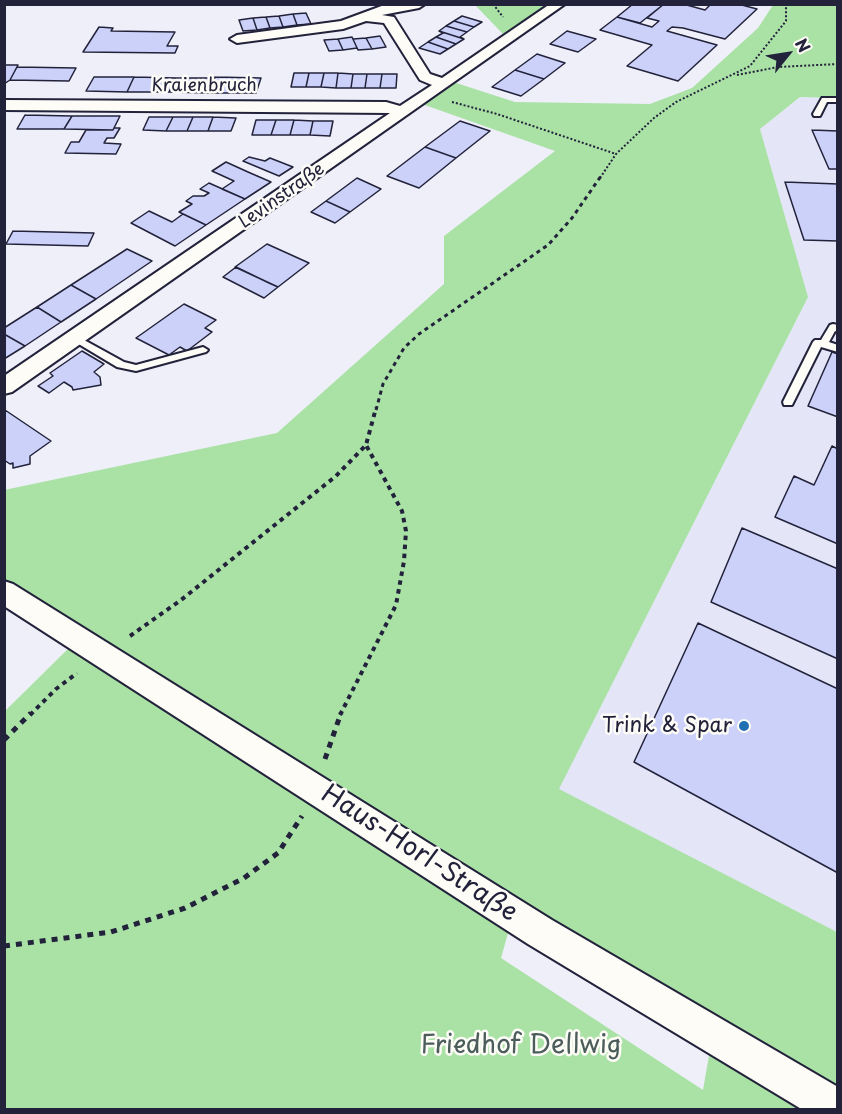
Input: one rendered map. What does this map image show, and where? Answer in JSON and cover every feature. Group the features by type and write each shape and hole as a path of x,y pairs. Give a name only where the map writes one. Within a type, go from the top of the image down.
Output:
{"street":[{"path":"352,4 361,17 390,20 425,77 444,84"},
{"path":"237,39 343,25 389,8 419,4"},
{"name":"Levinstraße","path":"4,387 559,4"},
{"name":"Kraienbruch","path":"4,105 386,107 403,112"},
{"name":"Haus-Horl-Straße","path":"4,592 540,932 837,1109"}],"lane":[{"path":"817,114 825,100 837,100"},
{"path":"823,344 833,327 837,329"},
{"path":"75,338 120,365 136,368 202,350"},
{"path":"788,402 818,342 837,349"}],"path":[{"path":"4,740 56,689 101,654 181,600 336,476 366,445 382,384 404,348 419,334 548,245 572,218 616,154 654,118 676,102 750,66 786,21 786,4"},
{"path":"733,76 778,67 837,64"},
{"path":"429,95 497,114 616,154"},
{"path":"325,760 344,704 396,605 404,561 406,531 402,511 366,445"},
{"path":"4,946 111,932 185,908 244,878 278,853 298,825 304,810"}],"shaded area":[{"path":"800,97 837,98 837,932 558,790 808,297 760,129"}],"green space":[{"path":"475,5 547,5 503,34"},
{"path":"773,5 837,5 837,98 800,97 760,129 808,297 559,789 837,932 837,1099 5,589 4,490 277,433 444,284 444,236 555,151 419,103 450,81 515,102 650,104 692,88 758,28"},
{"name":"Friedhof Dellwig","path":"73,644 510,926 501,958 703,1090 711,1044 812,1110 5,1110 5,711"}],"building":[{"path":"633,4 664,4 640,23 617,17"},
{"path":"664,4 683,4 705,10 711,4 738,4 757,9 725,39 683,28 672,27 667,31 717,45 678,81 627,66 652,45 600,30 617,17 652,27 659,21 647,18"},
{"path":"306,13 311,24 297,25 293,14"},
{"path":"293,14 297,25 283,27 279,16"},
{"path":"279,16 283,27 270,28 266,17"},
{"path":"462,16 482,22 474,27 454,21"},
{"path":"266,17 270,28 257,30 253,18"},
{"path":"253,18 257,30 243,31 239,20"},
{"path":"454,21 474,27 467,32 446,26"},
{"path":"446,26 467,32 460,37 464,39 439,31"},
{"path":"99,27 113,28 111,31 175,32 167,46 178,46 175,53 83,52"},
{"path":"439,31 464,39 456,44 436,37 443,33"},
{"path":"567,31 596,39 578,52 550,44"},
{"path":"380,36 386,47 372,49 366,38"},
{"path":"352,37 353,39 366,38 372,49 358,50"},
{"path":"352,37 358,50 357,48 343,50 338,39"},
{"path":"436,37 456,44 448,49 428,42"},
{"path":"338,39 343,50 329,51 324,40"},
{"path":"428,42 448,49 440,54 419,48"},
{"path":"537,54 565,63 544,79 515,70"},
{"path":"4,65 18,65 10,80 4,84"},
{"path":"17,67 76,68 69,81 10,80"},
{"path":"515,70 544,79 521,96 492,87"},
{"path":"294,73 309,73 306,87 291,87"},
{"path":"309,73 324,73 321,87 306,87"},
{"path":"324,73 338,73 336,88 321,87"},
{"path":"338,73 353,74 351,88 336,88"},
{"path":"353,74 367,74 365,88 351,88"},
{"path":"367,74 382,74 380,88 365,88"},
{"path":"382,74 397,74 396,88 380,88"},
{"path":"94,77 134,77 127,92 86,91"},
{"path":"134,77 176,78 169,92 127,92"},
{"path":"215,77 261,78 256,93 210,93"},
{"path":"176,78 214,78 210,93 169,92"},
{"path":"25,115 72,116 64,129 17,129"},
{"path":"72,116 120,116 113,130 64,129"},
{"path":"149,117 173,117 166,131 143,130"},
{"path":"173,117 193,117 187,131 166,131"},
{"path":"193,117 213,117 208,131 187,131"},
{"path":"213,117 236,118 231,131 208,131"},
{"path":"256,120 276,120 271,135 252,135"},
{"path":"276,120 294,120 290,135 271,135"},
{"path":"294,120 313,121 310,135 290,135"},
{"path":"313,121 333,121 330,136 310,135"},
{"path":"460,121 490,131 456,158 425,147"},
{"path":"120,128 114,138 107,138 104,143 121,144 116,154 65,153 71,142 79,142 86,130 113,130"},
{"path":"812,130 838,131 838,169 829,169"},
{"path":"425,147 456,158 419,188 387,176"},
{"path":"249,157 265,161 270,158 293,167 279,176 243,161"},
{"path":"226,162 271,182 245,199 222,189 234,181 212,171"},
{"path":"357,178 381,189 350,212 326,201"},
{"path":"785,182 838,184 838,241 804,240"},
{"path":"209,183 245,199 206,225 179,212 192,204 186,201 193,196 204,196 209,193 200,189"},
{"path":"326,201 350,212 335,223 311,212"},
{"path":"149,211 172,222 183,214 206,225 175,246 131,223"},
{"path":"13,231 94,233 88,246 6,244"},
{"path":"267,244 309,263 278,287 235,267"},
{"path":"127,249 152,261 96,299 71,285"},
{"path":"236,267 278,287 264,298 223,277"},
{"path":"71,285 96,299 61,322 37,307"},
{"path":"184,304 216,320 205,328 212,332 187,351 180,347 169,355 136,338"},
{"path":"37,307 61,322 25,346 4,334 4,328"},
{"path":"4,334 25,346 4,359"},
{"path":"82,351 104,364 94,372 100,377 101,385 73,390 64,382 49,393 38,386 53,376 50,373"},
{"path":"832,352 838,354 838,417 808,406"},
{"path":"5,410 51,441 30,456 30,464 13,468 13,463 10,464 4,460"},
{"path":"832,446 838,449 838,544 775,517 794,476 814,485"},
{"path":"742,528 838,569 838,659 711,602"},
{"name":"Trink & Spar","path":"698,623 838,689 838,873 634,762"}],"place":[{"name":"Trink & Spar","path":"744,726"}]}
